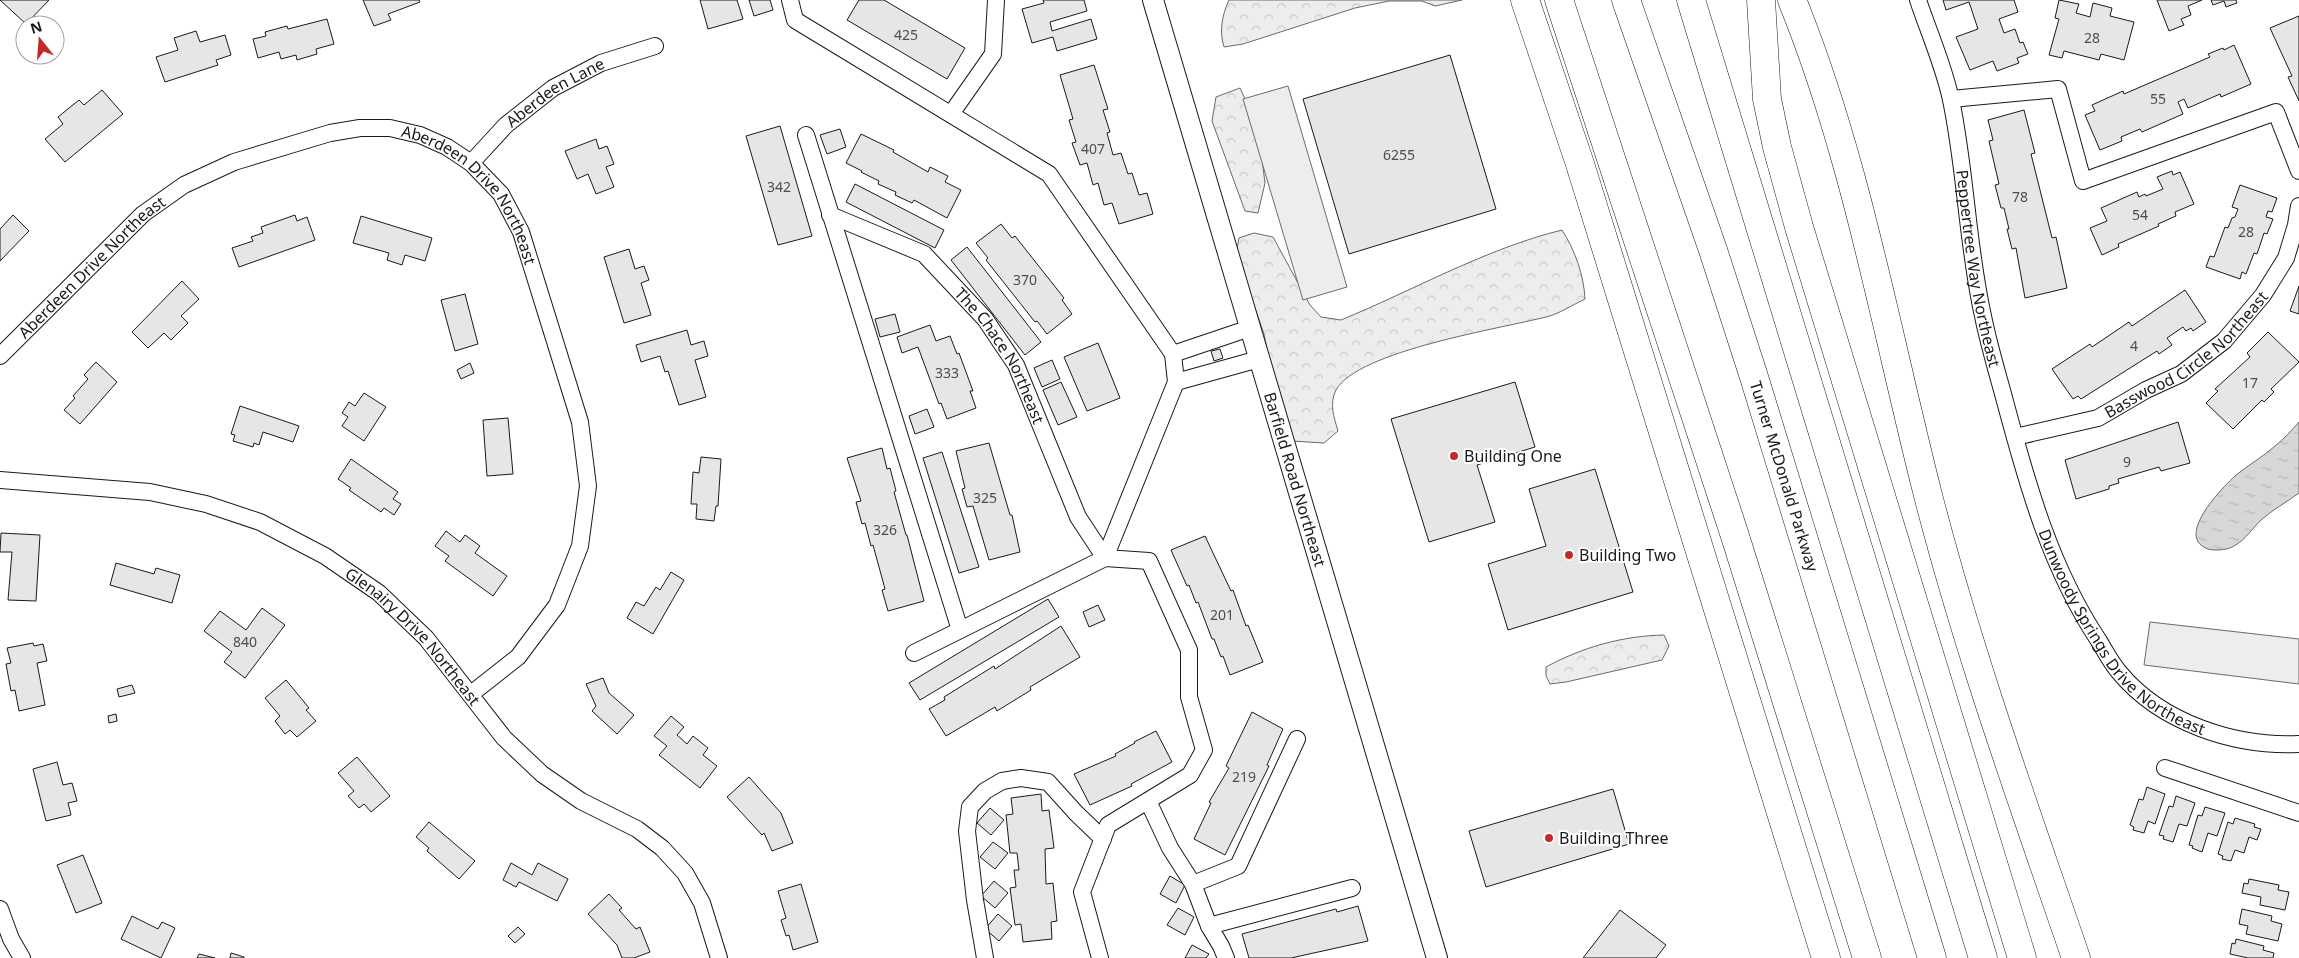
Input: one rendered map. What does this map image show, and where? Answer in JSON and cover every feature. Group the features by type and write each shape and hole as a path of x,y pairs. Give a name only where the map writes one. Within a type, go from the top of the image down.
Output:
{"highway":[{"path":"1525,0 1580,164 1826,958"},
{"path":"1559,0 1735,536 1867,958"},
{"name":"Turner McDonald Parkway","path":"1626,0 1713,250 1754,377 1932,958"},
{"path":"1691,0 1983,958"},
{"path":"1761,0 1767,99 1777,147 1799,227 2022,958"},
{"path":"1792,0 1838,132 1885,310 1928,496 1966,633 2076,958"}],"street":[{"path":"790,0 795,20 1049,174 1173,354 1176,382 1105,558"},
{"path":"951,114 993,54 996,0"},
{"name":"Barfield Road Northeast","path":"1153,0 1437,958"},
{"name":"Peppertree Way Northeast","path":"1918,0 1951,99 1982,316 2015,437"},
{"name":"Aberdeen Lane","path":"471,162 506,125 553,88 601,63 655,46"},
{"path":"1951,99 2058,89 2083,181 2276,112 2299,170"},
{"name":"Aberdeen Drive Northeast","path":"0,356 143,214 184,185 234,162 330,133 360,128 390,128 420,135 447,146 471,162 501,194 521,232 580,422 588,486 580,546 557,605 518,657 471,694"},
{"path":"806,135 960,630"},
{"name":"Basswood Circle Northeast","path":"2015,437 2098,418 2146,390 2181,374 2224,341 2262,295 2286,258 2296,225 2299,206"},
{"name":"The Chace Northeast","path":"830,214 924,254 984,319 1016,365 1078,517 1105,558"},
{"path":"1173,354 1250,328"},
{"path":"1176,382 1259,359"},
{"name":"Dunwoody Springs Drive Northeast","path":"2015,437 2044,534 2058,567 2085,620 2119,672 2143,695 2174,716 2208,731 2243,740 2280,745 2299,744"},
{"name":"Glenairy Drive Northeast","path":"0,480 150,492 206,504 260,522 325,556 379,593 426,638 504,738 542,774 581,801 637,829 662,848 685,873 702,902 719,958"},
{"path":"914,653 1105,558 1149,561 1189,650 1189,698 1204,750 1190,775 1108,825 1082,892 1100,958"},
{"path":"1193,884 1238,866 1297,740"},
{"path":"2165,768 2299,813"},
{"path":"985,958 975,900 967,831 970,807 985,791 1002,781 1021,778 1048,782 1103,839"},
{"path":"1148,801 1170,848 1193,884 1209,926 1226,958"},
{"path":"1209,926 1352,888"},
{"path":"0,909 11,939 22,958"}],"green space":[{"path":"1229,0 1462,0 1435,6 1422,1 1389,1 1355,8 1243,44 1224,47 1222,23"},
{"path":"1240,88 1258,127 1265,183 1258,213 1245,211 1212,121 1216,97"},
{"path":"1562,230 1578,263 1585,299 1551,316 1433,343 1372,364 1349,376 1336,390 1333,405 1338,431 1324,443 1292,441 1275,390 1264,334 1236,254 1239,238 1254,233 1273,237 1310,305 1321,317 1341,320 1477,259 1533,238"},
{"path":"1664,635 1669,646 1662,660 1566,682 1550,684 1546,676 1546,667 1589,648 1618,640"}],"shaded area":[{"path":"1288,86 1347,287 1303,300 1243,99"},
{"path":"2150,622 2299,639 2299,684 2144,665"}],"water":[{"path":"2299,422 2299,493 2265,516 2238,544 2221,550 2211,550 2199,543 2196,534 2198,524 2212,501 2235,476 2266,454"}],"building":[{"path":"0,0 49,0 35,15 16,15"},
{"path":"363,0 419,0 420,2 388,14 391,20 374,26"},
{"path":"700,0 737,0 743,19 708,29"},
{"path":"749,0 770,0 773,10 754,16"},
{"path":"859,0 884,0 965,48 947,79 847,20"},
{"path":"1043,0 1084,0 1087,11 1050,22 1052,31 1091,19 1097,39 1057,51 1053,37 1032,43 1022,9 1044,3"},
{"path":"1943,0 2014,0 2018,12 1999,19 2004,33 2015,29 2020,43 2023,42 2028,54 2017,58 2019,63 1997,71 1993,61 1970,70 1956,37 1978,29 1969,2 1946,10"},
{"path":"2059,0 2079,4 2076,13 2090,17 2093,3 2112,8 2110,16 2134,22 2124,60 2101,54 2099,60 2064,51 2062,58 2049,55 2059,19 2055,18"},
{"path":"2157,0 2202,0 2188,6 2191,15 2181,19 2184,25 2169,31"},
{"path":"2211,0 2236,0 2237,3 2226,7 2224,1 2213,5"},
{"path":"2299,16 2299,101 2288,77 2292,76 2270,28"},
{"path":"327,19 334,44 316,49 317,54 297,60 296,55 281,59 279,52 258,58 253,39 266,36 265,32 287,26 288,29"},
{"path":"196,31 200,42 225,35 231,55 216,60 218,65 165,82 156,57 178,50 174,38"},
{"path":"2234,45 2251,84 2221,97 2220,94 2188,108 2184,99 2178,102 2183,114 2142,132 2140,129 2121,137 2122,141 2100,150 2085,115 2095,111 2092,105 2123,91 2124,94 2210,57 2208,54"},
{"path":"1450,55 1496,209 1349,254 1303,99"},
{"path":"1094,65 1108,109 1103,110 1110,132 1107,133 1113,155 1121,153 1128,174 1132,173 1139,195 1147,193 1153,214 1119,224 1112,203 1104,205 1098,183 1093,185 1087,163 1080,165 1072,143 1076,142 1069,120 1073,119 1060,75"},
{"path":"102,90 123,114 65,162 45,139 63,124 58,117 79,100 84,105"},
{"path":"2024,110 2035,153 2031,154 2052,238 2056,237 2067,288 2025,298 2016,248 2012,249 2004,208 2001,208 1995,185 1999,184 1989,141 1993,140 1988,120"},
{"path":"780,126 812,236 778,245 746,136"},
{"path":"840,129 846,147 827,154 820,135"},
{"path":"861,134 894,150 893,152 928,172 930,167 948,176 945,182 961,190 947,218 914,200 912,203 895,195 896,192 878,184 879,181 846,163"},
{"path":"596,139 599,149 607,146 614,164 606,167 614,187 596,194 588,174 577,179 565,151"},
{"path":"2172,171 2173,175 2180,172 2194,204 2175,212 2176,216 2158,224 2159,226 2118,244 2119,247 2102,255 2090,228 2107,221 2101,208 2137,192 2139,197 2163,189 2157,177"},
{"path":"855,184 944,230 935,248 846,202"},
{"path":"2240,185 2277,198 2272,212 2268,211 2266,217 2273,219 2267,234 2264,233 2257,254 2254,253 2246,274 2242,272 2240,279 2206,267 2210,256 2214,257 2225,227 2228,228 2232,218 2235,217 2238,209 2232,207"},
{"path":"13,215 29,231 0,261 0,229"},
{"path":"295,215 297,221 307,217 315,240 239,267 232,248 253,241 251,237 263,233 261,227"},
{"path":"361,216 432,238 425,261 405,255 402,265 387,260 389,253 353,243"},
{"path":"1001,224 1012,238 1015,236 1064,298 1062,300 1072,314 1047,334 1037,321 1035,322 986,260 988,258 976,243"},
{"path":"967,247 1041,342 1025,355 951,260"},
{"path":"629,249 635,269 644,266 649,280 641,283 651,315 624,323 604,257"},
{"path":"182,281 199,299 181,316 188,323 171,340 164,333 148,348 132,332"},
{"path":"2299,286 2299,314 2290,311"},
{"path":"2185,290 2206,322 2193,331 2191,328 2186,331 2183,327 2167,338 2172,345 2159,354 2157,351 2081,399 2078,396 2073,399 2052,369 2090,344 2092,347 2129,322 2132,326"},
{"path":"465,294 478,344 455,351 441,300"},
{"path":"895,314 900,332 880,337 875,319"},
{"path":"930,325 936,341 950,336 957,354 959,353 973,391 970,391 976,408 947,419 941,403 939,404 918,347 902,353 897,337"},
{"path":"687,330 691,345 704,341 708,356 695,360 706,397 679,405 668,371 665,372 660,356 641,362 636,345"},
{"path":"2268,332 2299,362 2271,389 2274,392 2264,402 2262,400 2233,429 2206,403 2218,391 2215,389 2250,357 2247,353"},
{"path":"1098,343 1120,398 1087,411 1064,357"},
{"path":"1220,349 1223,358 1214,361 1211,351"},
{"path":"1052,360 1060,379 1042,387 1034,368"},
{"path":"96,362 117,382 80,424 64,410 88,379 84,375"},
{"path":"470,363 474,373 461,379 457,370"},
{"path":"1061,382 1077,417 1058,425 1043,390"},
{"name":"Building One","path":"1515,382 1535,447 1477,465 1495,522 1429,542 1391,419"},
{"path":"364,393 386,407 364,441 342,426 348,417 342,413 349,402 355,406"},
{"path":"240,406 299,426 293,442 263,432 259,445 254,443 253,447 233,441 235,435 231,434"},
{"path":"927,409 934,427 915,434 909,416"},
{"path":"508,418 513,474 487,476 483,420"},
{"path":"2178,422 2190,463 2161,471 2159,467 2118,479 2119,483 2109,486 2109,489 2076,499 2065,460"},
{"path":"989,443 1010,515 1012,515 1020,552 989,560 973,506 967,507 962,489 965,488 956,451"},
{"path":"882,448 887,469 890,468 896,491 894,492 924,601 888,611 882,590 885,589 873,545 871,546 865,523 862,524 856,502 861,501 847,458"},
{"path":"942,452 979,567 959,573 923,458"},
{"path":"701,457 721,459 718,506 716,506 714,521 696,519 697,504 691,504 693,472 699,473"},
{"path":"351,459 398,492 393,499 401,504 394,515 384,508 381,512 349,490 351,488 338,479"},
{"name":"Building Two","path":"1595,469 1633,592 1508,630 1488,564 1546,546 1529,489"},
{"path":"446,531 460,542 465,535 480,546 475,553 507,576 493,596 445,561 449,556 435,546"},
{"path":"1,533 40,535 36,601 8,600 12,552 0,552"},
{"path":"1205,536 1231,591 1233,590 1246,626 1248,625 1263,662 1230,675 1223,656 1221,657 1214,639 1212,639 1198,602 1196,603 1189,585 1187,586 1171,550"},
{"path":"116,563 154,574 156,568 180,575 172,603 110,585"},
{"path":"671,572 684,580 653,634 627,618 636,602 644,606 656,587 660,590"},
{"path":"1048,599 1059,617 920,700 909,683"},
{"path":"1098,605 1105,620 1089,627 1083,612"},
{"path":"262,608 285,625 245,678 224,662 232,652 204,631 220,611 246,630"},
{"path":"1061,626 1080,657 1030,687 1031,690 997,711 995,707 946,736 929,709 945,700 944,697 994,666 995,669"},
{"path":"33,643 34,646 43,644 47,661 37,663 45,705 19,711 15,690 11,691 6,664 11,663 7,648"},
{"path":"603,678 609,693 634,715 617,734 592,711 596,706 586,684"},
{"path":"286,680 309,708 306,710 316,721 297,737 290,730 285,734 275,721 280,716 265,698"},
{"path":"132,685 135,693 119,697 117,689"},
{"path":"1252,712 1283,729 1267,765 1269,766 1225,855 1194,839 1211,803 1209,802 1229,768 1226,766"},
{"path":"116,714 117,721 109,723 108,716"},
{"path":"671,716 684,727 677,735 687,744 693,736 708,748 703,755 717,766 700,788 659,755 667,746 654,736"},
{"path":"1156,731 1172,762 1131,784 1132,786 1090,805 1074,774 1116,756 1115,754 1134,742"},
{"path":"357,757 390,796 371,812 364,804 359,808 348,796 354,791 338,773"},
{"path":"57,762 63,785 72,783 77,801 68,803 71,815 46,821 33,769"},
{"path":"749,777 781,813 793,843 772,851 764,833 762,835 727,797"},
{"path":"2147,787 2165,794 2155,824 2148,821 2144,833 2133,830 2134,827 2130,825 2139,799 2143,800"},
{"name":"Building Three","path":"1613,789 1629,844 1486,887 1469,831"},
{"path":"1041,794 1042,811 1049,810 1054,848 1045,849 1046,884 1053,883 1057,921 1051,922 1052,939 1023,942 1021,924 1015,925 1010,888 1016,887 1014,870 1019,870 1017,853 1010,853 1006,815 1013,814 1011,798"},
{"path":"2176,796 2195,803 2187,826 2179,824 2173,842 2163,839 2164,836 2159,835 2169,806 2173,807"},
{"path":"2205,807 2225,813 2217,836 2208,833 2202,852 2189,845 2198,815 2202,816"},
{"path":"990,808 1004,820 991,835 977,823"},
{"path":"2235,818 2255,824 2254,827 2261,829 2257,840 2249,837 2244,853 2235,850 2231,861 2222,859 2223,856 2218,854 2228,822 2233,824"},
{"path":"429,822 475,861 459,879 427,851 429,848 416,837"},
{"path":"993,842 1008,853 995,869 980,857"},
{"path":"83,855 102,903 76,913 57,865"},
{"path":"511,863 532,875 538,863 568,879 557,901 519,882 516,887 503,880"},
{"path":"1170,876 1185,885 1176,903 1160,894"},
{"path":"2249,879 2279,885 2278,890 2289,892 2285,910 2260,905 2261,897 2242,893 2244,883 2248,884"},
{"path":"994,881 1008,893 995,908 981,896"},
{"path":"801,884 818,942 793,950 789,935 786,936 781,920 786,918 778,891"},
{"path":"609,894 622,908 619,910 636,929 640,927 650,952 634,958 622,958 617,945 588,914"},
{"path":"1358,906 1368,941 1291,958 1249,958 1242,934 1336,909 1337,912"},
{"path":"1178,908 1194,917 1185,935 1167,925"},
{"path":"2242,909 2272,916 2271,921 2282,924 2278,941 2246,934 2248,926 2239,924"},
{"path":"1620,910 1666,945 1656,958 1583,958"},
{"path":"998,914 1012,926 999,941 985,929"},
{"path":"132,916 158,929 162,922 175,928 161,958 121,939"},
{"path":"518,927 525,934 515,943 508,936"},
{"path":"2236,939 2264,946 2263,950 2274,953 2273,958 2248,958 2230,954 2232,943 2235,944"},
{"path":"1192,945 1209,954 1206,958 1185,958"},
{"path":"231,953 244,957 244,958 230,958"},
{"path":"199,954 215,958 197,958"}],"place":[{"name":"Building One","path":"1454,456"},
{"name":"Building Two","path":"1569,555"},
{"name":"Building Three","path":"1549,838"}]}
